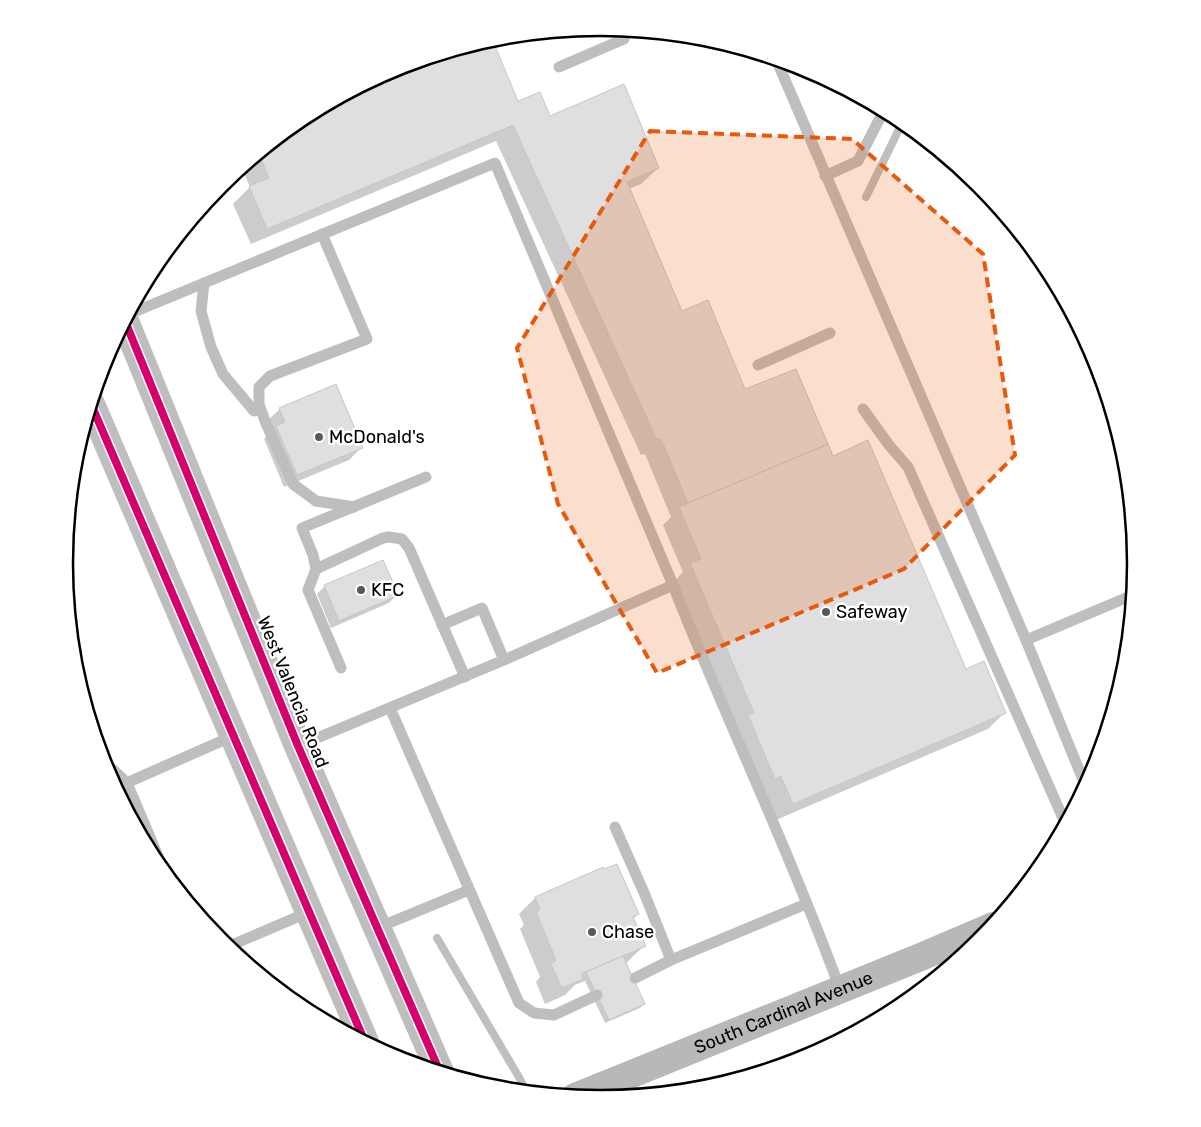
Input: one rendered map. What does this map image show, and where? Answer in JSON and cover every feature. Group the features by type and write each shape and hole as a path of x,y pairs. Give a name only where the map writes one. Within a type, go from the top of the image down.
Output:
{"main road":[{"name":"West Valencia Road","path":"129,328 298,746 437,1065"},
{"path":"95,412 361,1033"},
{"name":"South Cardinal Avenue","path":"590,1091 975,934"}],"lane":[{"path":"559,67 624,39"},
{"path":"780,68 1026,640 1082,778"},
{"path":"825,176 858,161 880,117"},
{"path":"139,310 495,163 673,585 695,643 724,706 840,989"},
{"path":"322,234 367,339 270,376 259,387 259,404 293,484 316,502 354,507"},
{"path":"204,283 201,311 211,347 223,374 254,411"},
{"path":"758,365 830,333"},
{"path":"863,409 889,445 908,467 1062,817"},
{"path":"341,668 308,590 316,568 302,528 426,478"},
{"path":"316,568 383,538 402,539 409,548 465,677"},
{"path":"298,746 465,677 673,585"},
{"path":"1026,640 1127,598"},
{"path":"442,625 482,608 504,660"},
{"path":"390,708 519,1003 534,1013 554,1015 597,995"},
{"path":"122,785 233,736"},
{"path":"615,827 645,894 671,960"},
{"path":"377,928 469,890"},
{"path":"635,978 671,960 806,904"},
{"path":"236,943 309,912"}],"highlighted area":[{"path":"650,131 852,139 983,254 1015,455 904,569 657,673 558,504 517,348"}],"building":[{"path":"495,47 518,101 540,92 550,116 624,84 659,168 627,182 682,311 708,300 745,389 796,369 828,444 688,503 661,439 657,440 513,125 267,229 249,186 269,178 262,160 308,125 337,107 399,76 464,54"},
{"name":"McDonald's","path":"336,384 363,448 297,475 276,426 285,422 279,408"},
{"name":"Safeway","path":"868,440 966,669 984,661 1006,713 793,804 781,776 775,779 748,715 754,713 690,563 701,559 679,507 828,444 833,456"},
{"name":"KFC","path":"383,560 399,595 339,621 324,585"},
{"name":"Chase","path":"617,864 639,914 633,917 646,946 581,974 583,979 562,988 551,964 556,960 536,912 540,910 535,897 603,867 604,869"},
{"path":"623,956 645,1004 609,1020 586,972"}],"waterway":[{"path":"866,197 899,129"},
{"path":"437,938 523,1085"}],"cycle path":[{"path":"128,329 298,746 437,1065"},
{"path":"95,414 361,1033"}],"place":[{"name":"McDonald's","path":"319,437"},
{"name":"KFC","path":"361,590"},
{"name":"Safeway","path":"826,612"},
{"name":"Chase","path":"592,932"}]}
